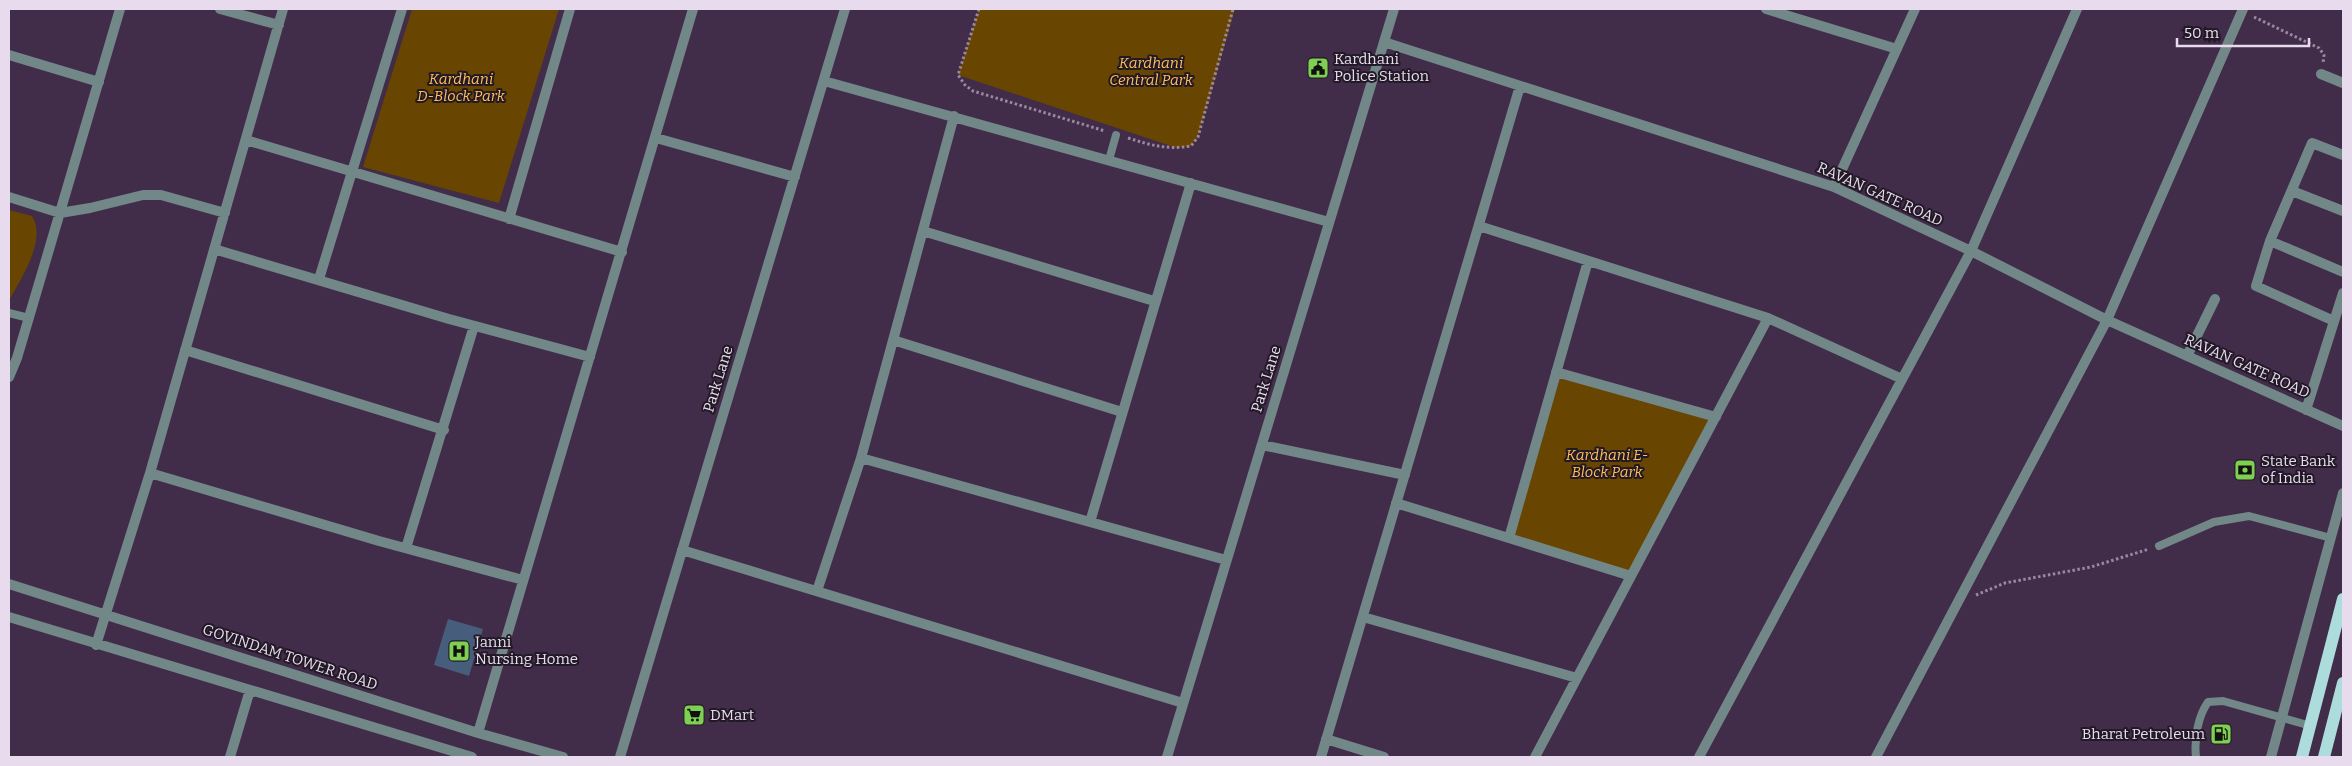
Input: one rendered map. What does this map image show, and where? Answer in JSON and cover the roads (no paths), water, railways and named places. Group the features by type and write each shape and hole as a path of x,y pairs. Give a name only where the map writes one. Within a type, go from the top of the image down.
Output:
{"main road":[{"path":"2302,757 2343,599"},
{"path":"2324,757 2342,690"}],"street":[{"path":"9,377 17,358 120,9"},
{"path":"220,9 279,25"},
{"path":"96,645 150,473 283,9"},
{"path":"319,279 402,9"},
{"path":"509,219 570,9"},
{"path":"478,733 693,9"},
{"name":"Park Lane","path":"620,757 845,9"},
{"name":"Park Lane","path":"1167,757 1394,9"},
{"path":"1766,9 1897,49"},
{"path":"1834,188 1915,9"},
{"path":"1699,757 1971,251 2077,9"},
{"path":"1876,757 1960,602 2107,320 2242,10"},
{"name":"RAVAN GATE ROAD","path":"1384,42 1834,188 1971,251 2107,320 2343,426"},
{"path":"9,56 99,82"},
{"path":"2321,74 2343,83"},
{"path":"824,81 1329,222"},
{"path":"1321,757 1520,86"},
{"path":"817,591 861,458 954,116"},
{"path":"656,138 795,177"},
{"path":"246,140 622,252"},
{"path":"2334,321 2256,286 2270,241 2312,143 2343,156"},
{"path":"1090,522 1154,301 1191,183"},
{"path":"2292,191 2343,211"},
{"path":"9,197 60,213 143,195 161,195 225,213"},
{"path":"1479,226 1768,318 1902,379"},
{"path":"923,231 1154,301"},
{"path":"2270,241 2343,272"},
{"path":"214,249 474,326 590,358"},
{"path":"1509,538 1588,261"},
{"path":"2306,410 2343,293"},
{"path":"2187,356 2215,299"},
{"path":"1535,757 1768,318"},
{"path":"406,548 444,430 474,326"},
{"path":"893,340 1122,412"},
{"path":"185,350 444,430"},
{"path":"1556,372 1716,417"},
{"path":"1262,445 1405,475"},
{"path":"861,458 1226,560"},
{"path":"150,473 406,548 524,580"},
{"path":"2271,757 2283,719 2343,494"},
{"path":"1396,503 1631,576"},
{"path":"682,550 1183,703"},
{"name":"GOVINDAM TOWER ROAD","path":"9,584 478,733 563,757"},
{"path":"9,617 96,645 472,757"},
{"path":"1362,617 1577,678"},
{"path":"230,757 250,690"},
{"path":"1326,739 1384,757"}],"lane":[{"path":"1109,160 1116,135"},
{"path":"9,313 29,318"},
{"path":"2158,546 2214,522 2249,516 2332,538"},
{"path":"2196,757 2196,740 2203,710 2208,702 2223,701 2310,726"}],"place":[{"name":"Kardhani Police Station","path":"1318,68"},
{"name":"State Bank of India","path":"2245,470"},
{"name":"Janni Nursing Home","path":"459,651"},
{"name":"DMart","path":"694,715"},
{"name":"Bharat Petroleum","path":"2221,734"}],"park label":[{"name":"Kardhani Central Park","path":"1151,72"},
{"name":"Kardhani D-Block Park","path":"461,88"},
{"name":"Kardhani E- Block Park","path":"1607,464"}]}
